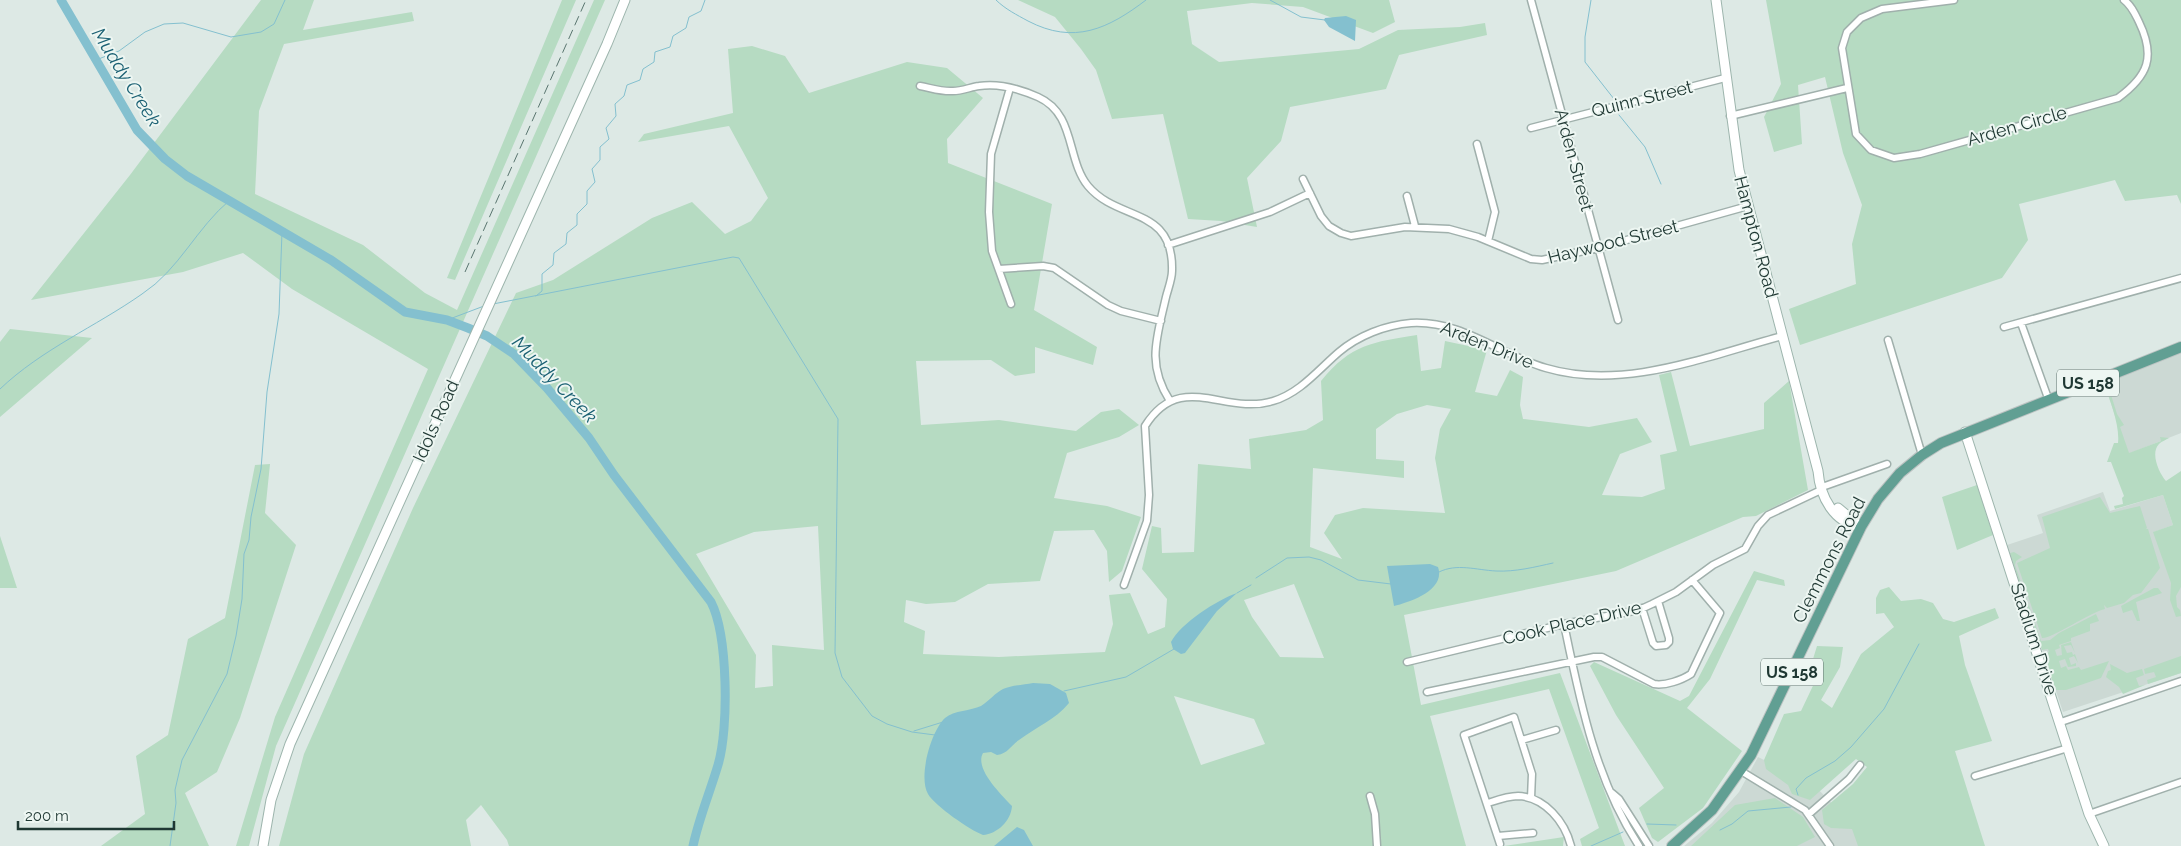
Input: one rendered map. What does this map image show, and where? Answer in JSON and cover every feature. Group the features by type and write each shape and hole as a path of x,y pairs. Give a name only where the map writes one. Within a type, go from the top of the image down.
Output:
{"main road":[{"name":"Idols Road","path":"263,846 271,800 290,744 607,44 625,0"},
{"name":"Hampton Road","path":"1716,0 1730,116 1739,170 1818,471 1827,503 1849,525 1861,527"},
{"name":"Clemmons Road","path":"1672,846 1712,810 1741,771 1765,726 1861,527 1886,488 1922,455 1965,432 2048,398 2180,350"},
{"name":"Stadium Drive","path":"1965,432 2061,722 2089,814 2104,846"}],"street":[{"name":"Arden Street","path":"1531,0 1618,320"},
{"name":"Arden Circle","path":"1954,0 1882,9 1861,18 1847,32 1842,48 1856,134 1871,150 1894,158 1920,154 2118,98 2136,84 2146,65 2148,51 2140,25 2130,5 2124,0"},
{"name":"Quinn Street","path":"1531,128 1725,78"},
{"path":"920,86 955,92 979,86 1010,88 1040,98 1050,105 1066,126 1083,179 1089,188 1112,204 1147,219 1161,232 1168,245 1172,273 1154,363 1163,390 1170,401 1158,410 1145,426 1149,495 1147,521 1124,585"},
{"path":"1010,88 990,160 989,233 992,251 1011,304"},
{"path":"1730,116 1847,88"},
{"path":"1477,144 1495,212 1488,240"},
{"name":"Haywood Street","path":"1303,179 1329,226 1341,233 1351,236 1415,226 1449,229 1488,240 1531,259 1542,260 1598,248 1748,206"},
{"path":"1168,245 1270,212 1310,193"},
{"path":"1407,196 1415,226"},
{"path":"1000,269 1043,266 1054,268 1108,305 1121,311 1161,321"},
{"path":"2004,327 2181,278"},
{"path":"2021,323 2048,398"},
{"name":"Arden Drive","path":"1170,401 1188,396 1247,404 1273,401 1298,388 1348,344 1399,324 1435,324 1462,331 1540,367 1570,373 1606,376 1640,373 1782,336"},
{"path":"1888,340 1922,455"},
{"name":"Cook Place Drive","path":"1407,662 1564,624 1642,608 1658,601 1692,580 1713,564 1745,549 1758,526 1768,515 1823,488 1886,464"},
{"path":"1427,692 1602,657 1654,684 1660,685 1691,674 1720,613 1692,580"},
{"path":"1642,608 1653,643 1656,646 1666,645 1669,642 1669,638 1658,601"},
{"path":"1564,624 1582,712 1622,819 1639,846"},
{"path":"2061,722 2181,681"},
{"path":"1500,844 1488,803 1464,736 1514,717 1532,774 1531,798"},
{"path":"1522,740 1556,730"},
{"path":"1975,776 2068,748"},
{"path":"1809,814 1849,779 1860,765"},
{"path":"1741,771 1791,800 1809,814 1830,846"},
{"path":"2089,814 2181,782"},
{"path":"1612,793 1619,799 1648,846"},
{"path":"1370,796 1375,814 1377,846"},
{"path":"1488,803 1512,796 1531,798 1553,812 1565,829 1571,846"},
{"path":"1622,819 1628,815"},
{"path":"1498,836 1533,833"}],"shaded area":[{"path":"2181,352 2181,433 2128,454 2103,380"},
{"path":"2103,492 2110,511 2163,495 2173,525 2154,532 2181,579 2181,673 2063,712 2007,545 2043,533 2037,515"},
{"path":"1758,757 1813,784 1851,823 1869,846 1684,846 1712,823 1739,792"}],"green space":[{"path":"261,0 314,0 303,30 412,12 414,21 284,44 259,111 255,194 363,245 425,293 457,310 594,0 605,0 276,746 249,846 236,846 275,717 428,369 292,289 243,253 183,272 31,300 130,175"},
{"path":"562,0 576,0 455,280 447,278"},
{"path":"1018,0 1389,0 1395,22 1373,33 1303,7 1252,3 1187,11 1192,44 1219,62 1359,49 1398,30 1460,27 1485,23 1487,35 1399,55 1386,89 1290,107 1281,141 1247,178 1257,227 1221,221 1188,219 1163,114 1112,119 1096,70 1081,49 1055,17"},
{"path":"1766,0 2181,0 2181,204 2177,195 2125,201 2115,180 2019,204 2028,240 2002,278 1800,345 1789,309 1856,284 1852,244 1862,205 1843,153 1825,77 1798,85 1802,144 1774,152 1764,117 1781,84"},
{"path":"752,46 785,56 809,93 907,62 947,68 983,98 947,139 948,163 1052,204 1034,310 1097,347 1093,365 1035,347 1035,373 1015,376 991,360 916,361 921,425 999,420 1076,431 1101,412 1119,409 1139,425 1119,437 1067,453 1054,498 1107,506 1141,517 1122,571 1109,582 1107,551 1094,530 1054,531 1040,581 988,584 955,602 926,604 906,600 904,622 925,631 923,654 999,657 1105,652 1113,624 1109,595 1130,593 1148,634 1165,627 1167,599 1142,569 1152,526 1161,528 1162,553 1194,552 1198,464 1251,469 1249,439 1306,430 1323,420 1321,381 1342,359 1375,343 1417,335 1421,371 1441,368 1445,341 1487,350 1475,392 1497,396 1510,370 1523,377 1520,405 1523,419 1589,427 1637,418 1652,442 1620,454 1602,495 1642,497 1665,489 1660,455 1677,451 1659,375 1671,372 1690,446 1764,429 1764,403 1789,381 1808,490 1756,516 1743,517 1616,571 1404,615 1421,705 1560,673 1625,846 1582,846 1580,839 1599,828 1549,689 1430,716 1466,846 509,846 507,840 481,805 466,820 471,846 279,846 304,754 413,508 516,293 553,280 652,218 692,202 725,234 751,221 768,198 729,126 638,142 644,134 733,113 728,49","holes":["1427,405 1451,409 1440,429 1435,458 1445,513 1363,508 1335,515 1324,533 1342,559 1310,547 1313,468 1404,478 1404,461 1376,459 1376,429 1397,414","818,526 824,650 772,645 773,686 755,688 756,655 696,554 754,532","1294,584 1324,658 1280,657 1252,617 1244,600","1174,696 1254,719 1265,744 1201,765"]},
{"path":"10,329 92,338 0,417 0,342"},
{"path":"2107,382 2117,414 2124,425 2120,427 2129,453 2161,441 2160,437 2169,438 2160,443 2156,448 2155,458 2158,468 2166,481 2181,471 2181,587 2176,596 2177,607 2180,610 2181,616 2176,617 2170,600 2171,583 2153,532 2173,525 2163,495 2115,509 2114,506 2123,504 2122,498 2124,496 2111,462 2107,462 2114,443 2118,443 2118,429 2104,383"},
{"path":"270,464 265,513 296,545 240,718 217,772 185,793 209,846 101,846 145,814 136,756 168,735 188,639 225,618 255,465"},
{"path":"1977,485 1993,535 1957,550 1942,497"},
{"path":"2100,497 2110,513 2140,506 2160,568 2141,593 2133,595 2124,603 2107,608 2104,605 2105,609 2053,635 2042,638 2017,563 2050,548 2042,517"},
{"path":"0,536 17,588 0,588"},
{"path":"2014,552 2022,557 2016,561 2015,565 2041,641 2050,640 2059,633 2096,614 2099,621 2090,624 2090,631 2071,638 2071,641 2059,645 2060,648 2055,650 2057,656 2062,655 2061,645 2071,642 2075,653 2071,645 2064,646 2067,653 2072,652 2073,655 2075,654 2078,663 2074,656 2069,658 2071,665 2076,663 2076,666 2068,667 2065,659 2059,661 2061,668 2066,666 2068,670 2079,667 2081,670 2109,661 2101,678 2066,690 2055,690 2044,654 2049,652 2048,649 2042,650 2010,553"},
{"path":"1754,571 1784,580 1785,586 1757,580 1710,679 1687,708 1742,751 1703,808 1658,842 1652,838 1639,808 1664,788 1616,715 1590,666 1594,662 1680,701 1689,696"},
{"path":"1889,587 1901,601 1921,599 1933,603 1943,619 1954,622 1995,608 1999,618 1959,636 1965,665 1992,741 1955,751 1985,846 1858,846 1852,829 1831,828 1824,824 1822,810 1853,784 1867,767 1856,759 1810,800 1792,794 1788,785 1766,769 1764,760 1784,714 1801,711 1820,671 1813,659 1817,646 1843,647 1840,667 1821,700 1832,708 1861,654 1894,627 1884,613 1876,614 1876,598 1880,590"},
{"path":"2154,588 2158,588 2162,593 2136,602 2140,621 2137,621 2132,610 2123,613 2121,606"},
{"path":"2181,656 2181,673 2148,684 2147,680 2156,677 2154,672 2145,674 2144,669"},
{"path":"2110,664 2127,673 2142,669 2144,675 2136,678 2139,686 2145,685 2123,694 2119,687 2106,677 2108,671 2111,670"},
{"path":"1775,798 1803,817 1815,837 1797,846 1691,846 1735,805"},
{"path":"1564,837 1563,846 1504,846"}],"water":[{"path":"1346,16 1356,20 1355,41 1329,27 1324,20 1325,18"},
{"path":"1430,564 1438,567 1439,575 1437,582 1432,588 1417,598 1394,606 1387,566"},
{"path":"1237,593 1217,611 1185,653 1181,654 1173,649 1171,642 1191,620 1220,601"},
{"path":"1033,683 1050,684 1066,693 1069,703 1052,719 1019,740 1004,753 997,755 991,752 983,753 981,759 982,766 986,774 996,789 1012,806 1009,817 1002,826 993,832 983,835 953,817 928,794 924,777 931,743 940,724 949,715 981,706 1003,689"},
{"path":"1017,827 1024,830 1033,846 994,846"}],"waterway":[{"name":"Muddy Creek","path":"61,0 137,130 165,159 187,176 331,260 405,312 447,320 487,336 514,354 547,388 589,438 614,475 711,602 717,617 724,659 725,682 722,749 693,846"},
{"path":"96,60 119,51 145,32 164,24 183,23 231,37 261,32 274,24 285,0"},
{"path":"536,296 542,291 542,274 553,265 554,253 566,244 567,233 577,225 577,214 587,204 587,191 595,182 592,169 600,160 600,147 609,139 606,128 616,116 615,104 624,96 627,85 640,80 643,69 654,62 655,52 670,47 673,36 686,28 689,17 701,11 705,0"},
{"path":"996,0 1028,21 1060,32 1076,33 1104,26 1146,0"},
{"path":"1270,0 1301,17 1325,20"},
{"path":"1591,0 1585,37 1585,62 1614,99"},
{"path":"1619,115 1645,147 1661,184"},
{"path":"0,389 33,362 124,306 155,284 167,273 218,211 230,200"},
{"path":"170,846 176,803 175,790 182,760 227,674 236,636 242,599 244,554 249,540 251,517 261,469 267,392 279,314 282,232"},
{"path":"493,304 733,257 739,258 838,419 835,653 842,677 872,716 887,724 912,732 935,735"},
{"path":"447,320 484,306"},
{"path":"1256,578 1287,558 1309,557 1321,560 1358,580 1391,584"},
{"path":"1439,572 1460,567 1510,571 1553,563"},
{"path":"1237,593 1251,585"},
{"path":"1798,795 1796,789 1806,778 1835,761 1851,747 1884,709 1919,644"},
{"path":"1064,691 1126,677 1174,649"},
{"path":"914,731 943,722"},
{"path":"1720,830 1732,824 1748,811 1791,807"},
{"path":"1647,824 1676,825"},
{"path":"1591,846 1623,832"}],"railway":[{"path":"465,272 586,0"}]}
